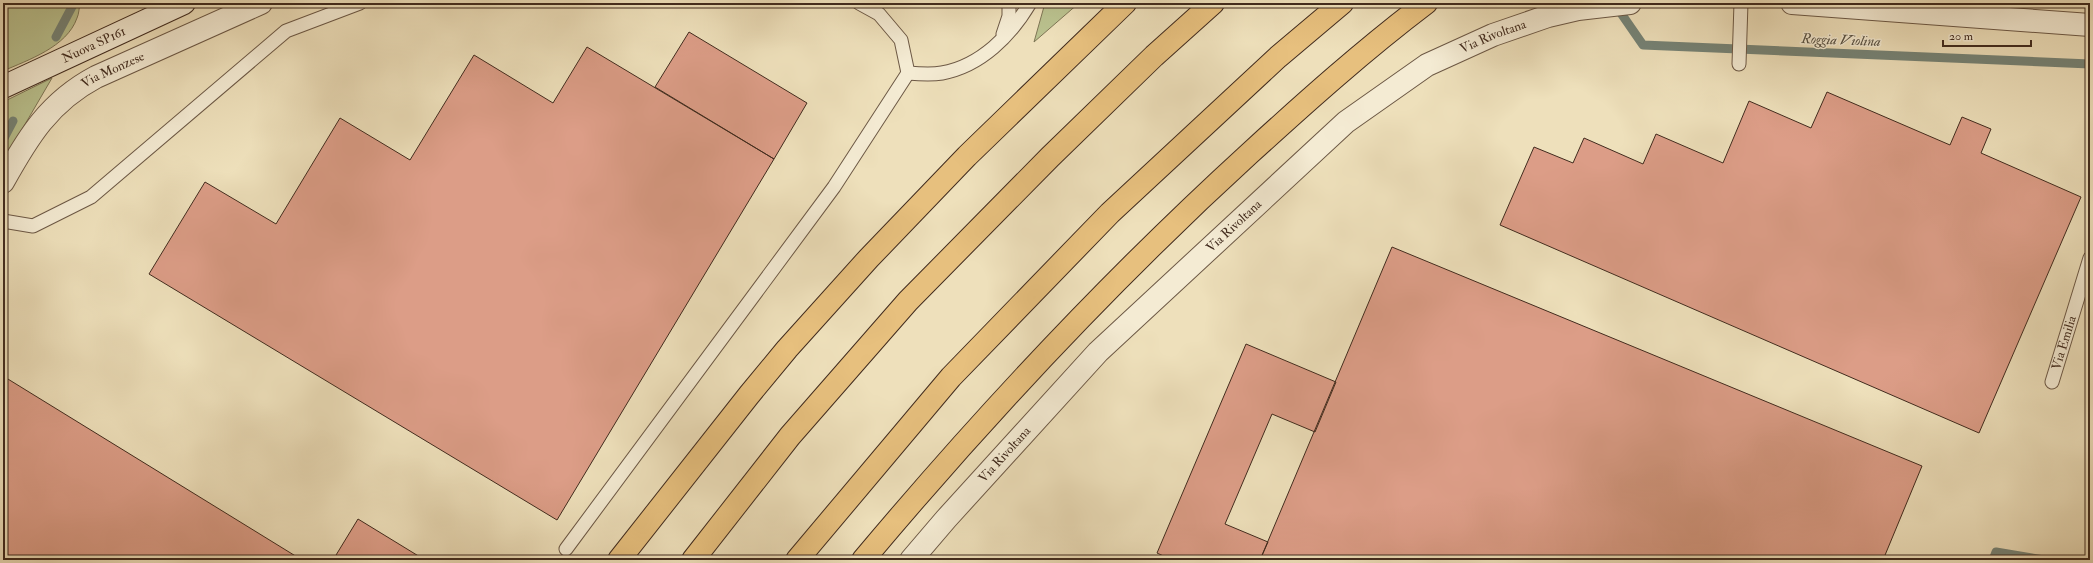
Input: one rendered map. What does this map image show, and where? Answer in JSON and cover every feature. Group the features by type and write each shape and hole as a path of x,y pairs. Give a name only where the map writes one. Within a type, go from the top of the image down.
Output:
{"highway":[{"path":"619,560 787,349 864,264 967,156 1125,3"},
{"path":"693,560 800,425 908,301 1050,157 1154,56 1213,3"},
{"path":"797,560 952,377 1110,213 1278,57 1342,3"},
{"path":"863,560 916,496 991,414 1146,251 1290,116 1388,32 1426,3"}],"street":[{"path":"160,15 178,3"},
{"name":"Nuova SP161","path":"3,86 184,3"},
{"name":"Via Monzese","path":"3,182 37,125 50,111 72,92 96,78 261,3"},
{"name":"Via Rivoltana","path":"911,560 946,519 1098,352 1346,122 1428,65 1493,35 1548,16 1594,6 1630,3"},
{"path":"1792,3 2090,25"}],"lane":[{"path":"3,220 33,226 91,197 286,31 360,3"},
{"path":"566,548 834,187 908,73 901,40 879,14 859,3"},
{"path":"1000,41 1009,16 1009,3"},
{"path":"908,73 933,74 956,69 976,60 1012,30 1030,3"},
{"path":"1739,64 1741,3"},
{"name":"Via Emilia","path":"2052,382 2090,258"}],"green space":[{"path":"3,3 80,3 79,13 72,28 56,45 35,57 3,71"},
{"path":"1045,3 1079,3 1034,42"},
{"path":"52,78 3,162 3,102"}],"building":[{"path":"689,32 807,103 774,159 655,87"},
{"path":"587,47 774,159 557,520 149,274 205,182 276,224 340,118 410,160 474,55 553,103"},
{"path":"1827,92 1950,145 1962,117 1991,129 1981,153 2081,197 1979,433 1500,225 1534,147 1573,163 1584,138 1643,164 1656,134 1723,163 1749,101 1811,128"},
{"path":"1392,247 1922,466 1883,560 1260,560"},
{"path":"1246,344 1336,382 1315,432 1272,414 1225,524 1268,542 1260,560 1172,560 1157,553"},
{"path":"3,376 302,560 3,560"},
{"path":"358,519 425,560 333,560"}],"waterway":[{"path":"56,37 74,3"},
{"name":"Roggia Violina","path":"1616,6 1643,45 2090,64"},
{"path":"3,140 13,121"},
{"path":"1993,560 1996,552 2044,560"}]}
